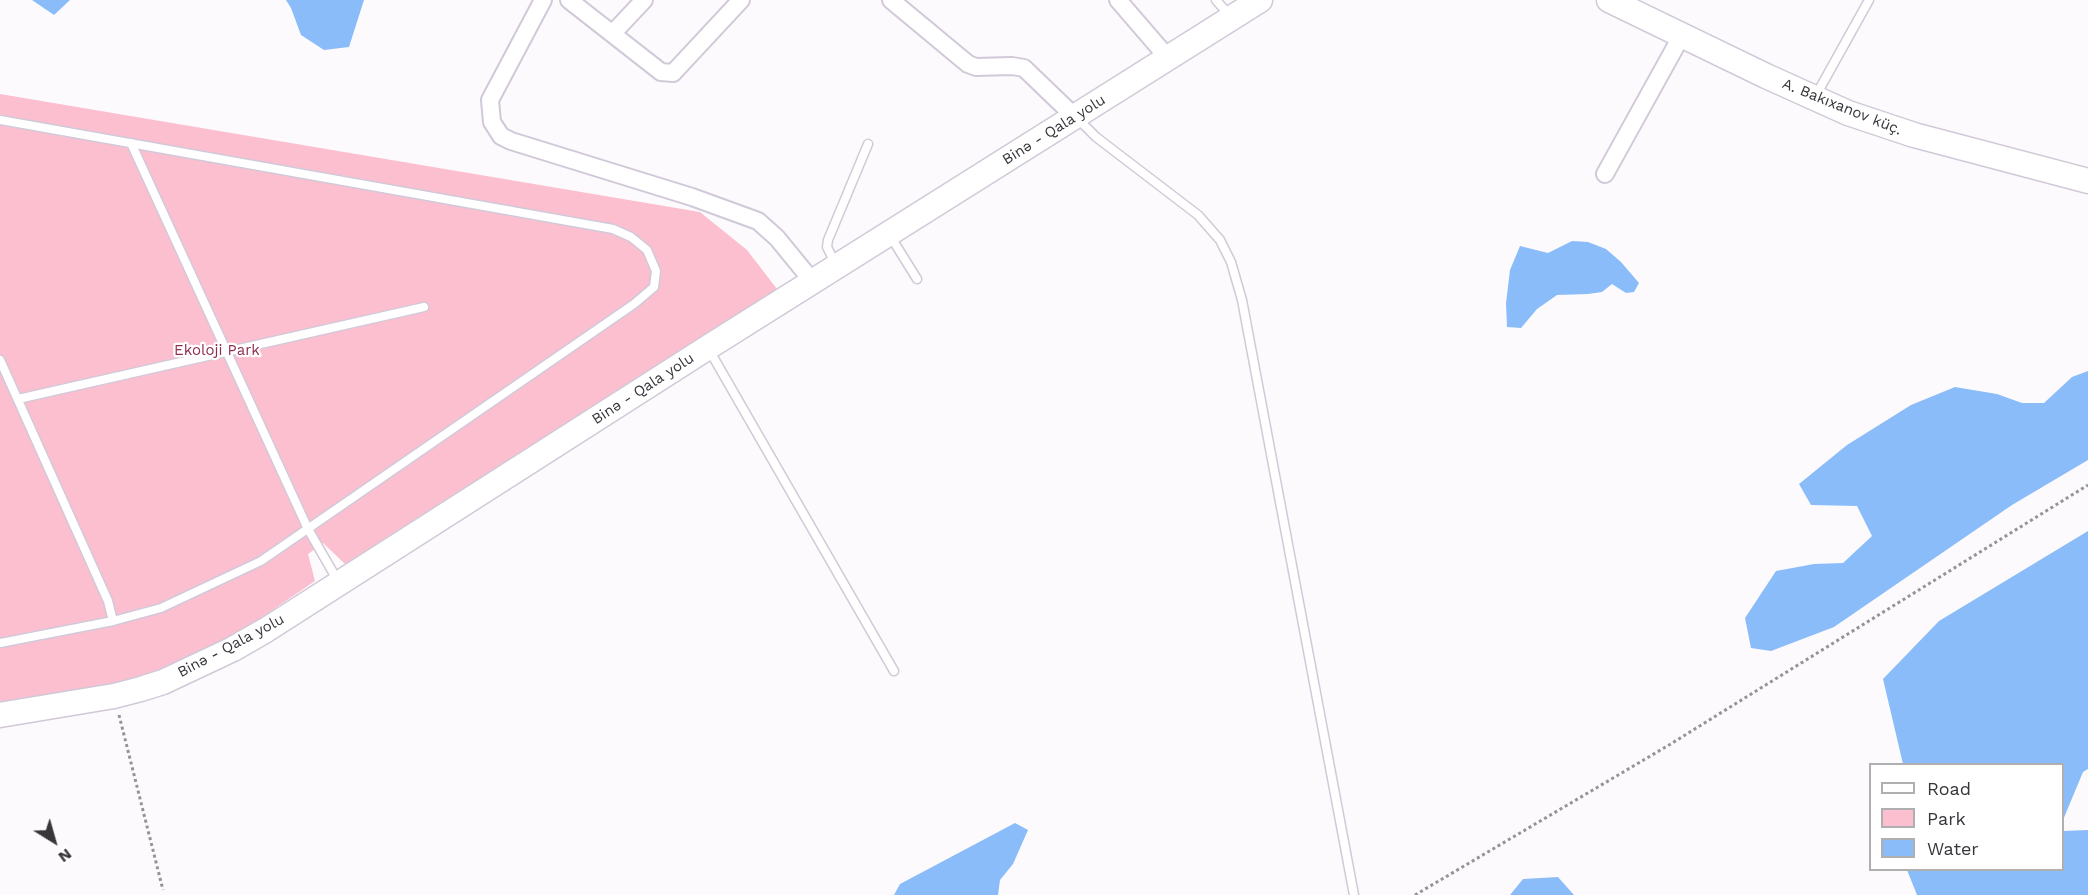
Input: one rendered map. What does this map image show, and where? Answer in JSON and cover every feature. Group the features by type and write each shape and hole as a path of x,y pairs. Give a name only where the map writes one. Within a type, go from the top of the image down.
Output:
{"main road":[{"name":"Binə - Qala yolu","path":"0,715 114,696 163,682 207,662 266,630 707,348 1168,58 1224,9 1260,0"},
{"name":"A. Bakıxanov küç.","path":"1609,0 1636,6 1682,35 1848,113 1914,135 2088,182"}],"street":[{"path":"543,0 489,100 492,122 501,136 510,141 692,197 758,221 777,238 813,282"},
{"path":"569,0 661,72 673,73 741,0"},
{"path":"613,33 644,0"},
{"path":"1118,0 1168,58"},
{"path":"903,3 968,64 976,67 1024,68 1075,117"},
{"path":"1605,174 1682,35"}],"lane":[{"path":"1814,98 1869,0"},
{"path":"1075,117 1096,137 1198,215 1220,240 1231,262 1242,300 1354,895"},
{"path":"0,120 613,229 631,237 647,250 656,271 654,287 634,304 261,561 161,608 113,621 0,644"},
{"path":"131,143 308,529 339,583"},
{"path":"837,267 827,247 828,240 868,144"},
{"path":"889,234 917,279"},
{"path":"18,399 424,307"},
{"path":"707,348 894,671"},
{"path":"0,360 108,601 113,621"}],"path":[{"path":"1415,895 1669,746 2088,484"},
{"path":"114,696 162,890"}],"green space":[{"name":"Ekoloji Park","path":"0,94 700,212 747,250 777,289 345,564 323,543 308,554 315,581 249,626 195,655 130,682 0,708"}],"water":[{"path":"32,0 70,0 54,15"},
{"path":"286,0 364,0 349,47 324,50 301,35"},
{"path":"1572,241 1588,242 1606,249 1639,283 1634,292 1626,293 1612,284 1602,292 1557,295 1537,309 1521,328 1507,327 1506,303 1510,270 1520,246 1548,253"},
{"path":"2088,371 2088,460 2012,505 1834,627 1771,651 1751,648 1745,618 1776,571 1814,564 1843,563 1872,536 1857,506 1811,505 1799,484 1847,445 1911,405 1955,387 1997,394 2022,403 2044,403 2072,377"},
{"path":"2088,531 2088,769 2083,772 2064,818 2064,763 1903,763 1883,679 1939,621"},
{"path":"1015,823 1028,830 1013,864 1000,880 998,895 894,895 900,884"},
{"path":"2088,830 2088,895 1917,895 1907,871 2064,871 2064,831"},
{"path":"1558,877 1574,895 1510,895 1523,879"}]}
